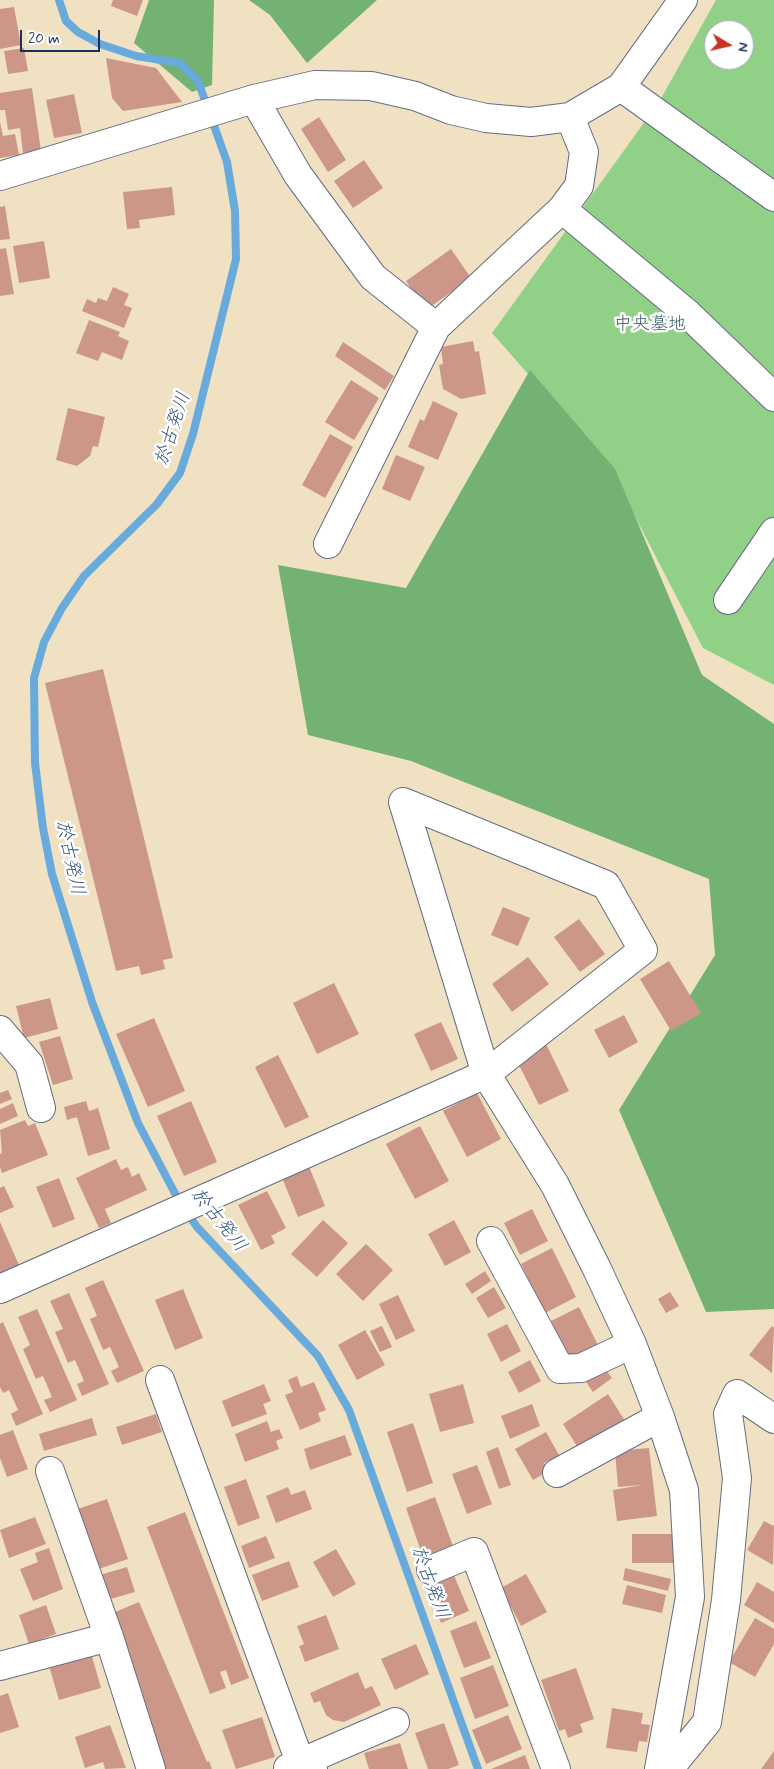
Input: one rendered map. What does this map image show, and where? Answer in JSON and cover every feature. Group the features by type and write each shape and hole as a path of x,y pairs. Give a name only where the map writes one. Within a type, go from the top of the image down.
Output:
{"street":[{"path":"0,176 254,99 315,85 371,86 415,96 451,110 486,118 531,122 570,117 622,87 683,0"},
{"path":"622,87 774,197"},
{"path":"254,99 298,175 373,277 436,327"},
{"path":"328,544 436,327 562,209 579,186 584,152 570,117"},
{"path":"562,209 688,314 774,397"},
{"path":"728,600 774,532"},
{"path":"0,1289 486,1074 642,950 606,885 404,802 486,1074 555,1185 632,1344 660,1417 684,1490 690,1597 659,1769"},
{"path":"0,1030 29,1064 41,1108"},
{"path":"491,1241 560,1369 581,1368 632,1344"},
{"path":"160,1380 300,1767 395,1722"},
{"path":"669,1769 707,1722 726,1600 737,1478 728,1414 737,1394 774,1419"},
{"path":"557,1473 660,1417"},
{"path":"50,1471 109,1637 150,1769"},
{"path":"432,1570 474,1552 556,1769"},
{"path":"0,1666 109,1637"}],"green space":[{"path":"149,0 214,0 212,85 192,92 134,43"},
{"path":"249,0 377,0 307,63 270,15"},
{"name":"中央墓地","path":"716,0 774,0 774,685 703,648 609,466 492,333 659,102 704,21 704,70 754,70 754,20 705,20"},
{"path":"530,370 615,469 702,675 774,724 774,1309 706,1312 619,1110 715,955 709,879 411,761 308,735 278,565 406,588"}],"building":[{"path":"113,0 143,0 137,16 111,6"},
{"path":"14,7 21,45 0,49 0,9"},
{"path":"24,48 28,71 8,74 4,51"},
{"path":"106,58 156,68 182,102 123,111 112,98"},
{"path":"32,88 41,151 23,153 20,128 8,130 5,110 0,110 0,93"},
{"path":"74,94 82,133 54,138 46,100"},
{"path":"319,117 346,160 328,172 301,129"},
{"path":"0,122 3,136 15,134 19,155 0,158"},
{"path":"364,160 383,188 353,208 334,181"},
{"path":"172,187 175,215 139,220 140,228 127,229 123,192"},
{"path":"5,206 10,239 0,240 0,207"},
{"path":"44,241 50,278 19,283 13,246"},
{"path":"6,248 14,294 0,296 0,249"},
{"path":"451,249 471,278 426,310 406,281"},
{"path":"113,287 129,294 124,305 132,308 124,328 82,311 87,299 96,303 98,298 107,301"},
{"path":"89,320 120,332 118,336 129,341 122,360 102,352 98,361 76,353"},
{"path":"473,341 475,352 479,351 486,394 461,399 443,389 439,365 443,364 441,347"},
{"path":"343,342 394,376 385,390 335,356"},
{"path":"351,380 379,398 354,440 325,422"},
{"path":"433,401 458,413 438,460 408,447 420,419 424,421"},
{"path":"68,408 105,417 98,447 93,446 90,456 77,466 56,460"},
{"path":"330,434 353,447 325,498 302,485"},
{"path":"396,455 425,467 410,501 382,489"},
{"path":"103,669 173,958 163,960 165,969 141,975 139,966 116,971 45,683"},
{"path":"503,907 530,918 518,946 491,935"},
{"path":"579,919 605,954 580,972 554,937"},
{"path":"528,957 549,984 512,1012 492,984"},
{"path":"669,961 701,1013 671,1031 640,979"},
{"path":"334,983 359,1034 317,1054 293,1003"},
{"path":"50,998 58,1029 24,1038 16,1006"},
{"path":"624,1015 638,1042 609,1058 594,1030"},
{"path":"154,1018 185,1091 148,1107 116,1034"},
{"path":"441,1022 458,1059 431,1071 414,1034"},
{"path":"60,1036 73,1079 53,1085 39,1042"},
{"path":"546,1044 569,1091 539,1105 516,1059"},
{"path":"278,1055 309,1117 285,1128 255,1067"},
{"path":"8,1090 12,1099 0,1104 0,1093"},
{"path":"477,1093 501,1139 467,1157 443,1111"},
{"path":"86,1101 89,1111 98,1108 110,1149 88,1156 77,1117 67,1120 64,1107"},
{"path":"191,1101 217,1162 184,1176 157,1116"},
{"path":"13,1103 18,1116 0,1124 0,1109"},
{"path":"25,1120 28,1126 35,1123 48,1155 2,1173 0,1167 0,1154 2,1153 0,1130"},
{"path":"420,1126 449,1181 415,1199 386,1144"},
{"path":"116,1159 121,1170 128,1167 132,1177 139,1173 147,1190 105,1209 111,1223 99,1228 76,1178"},
{"path":"308,1164 325,1206 298,1217 281,1175"},
{"path":"59,1178 75,1219 53,1228 36,1187"},
{"path":"4,1186 14,1207 0,1213 0,1188"},
{"path":"267,1191 286,1228 271,1236 275,1243 261,1250 238,1205"},
{"path":"532,1209 548,1241 520,1255 504,1223"},
{"path":"323,1220 348,1243 317,1277 291,1254"},
{"path":"454,1220 471,1252 445,1266 428,1234"},
{"path":"0,1222 19,1265 0,1274"},
{"path":"366,1244 393,1270 363,1301 336,1274"},
{"path":"552,1248 576,1297 545,1313 521,1264"},
{"path":"485,1271 491,1281 472,1294 465,1284"},
{"path":"103,1280 144,1371 117,1383 111,1371 119,1367 110,1347 103,1350 90,1319 97,1316 85,1288"},
{"path":"494,1287 506,1308 488,1318 476,1298"},
{"path":"183,1289 203,1338 175,1350 155,1300"},
{"path":"670,1292 679,1306 666,1313 658,1299"},
{"path":"69,1293 109,1384 82,1396 77,1384 84,1381 75,1360 68,1363 55,1332 63,1329 50,1301"},
{"path":"398,1295 415,1331 396,1340 379,1304"},
{"path":"579,1307 598,1345 570,1359 551,1321"},
{"path":"37,1309 77,1400 50,1412 44,1400 52,1397 43,1376 36,1379 23,1349 30,1345 18,1317"},
{"path":"3,1322 43,1414 16,1426 11,1414 18,1410 9,1390 3,1393 0,1387 0,1324"},
{"path":"507,1324 521,1351 501,1362 487,1334"},
{"path":"382,1326 392,1347 380,1352 370,1331"},
{"path":"772,1326 774,1328 772,1373 749,1355"},
{"path":"365,1330 385,1365 357,1380 338,1345"},
{"path":"530,1360 541,1381 519,1393 508,1372"},
{"path":"605,1369 612,1378 593,1392 586,1382"},
{"path":"297,1376 301,1387 314,1382 326,1410 318,1413 321,1421 300,1430 285,1395 293,1392 288,1380"},
{"path":"264,1384 271,1401 263,1404 267,1414 232,1427 222,1401"},
{"path":"463,1384 474,1423 440,1432 429,1394"},
{"path":"608,1394 625,1421 580,1451 563,1424"},
{"path":"532,1404 540,1426 510,1439 501,1416"},
{"path":"156,1414 162,1432 122,1445 116,1427"},
{"path":"92,1418 97,1435 44,1451 39,1434"},
{"path":"267,1421 271,1432 279,1429 283,1438 276,1441 279,1449 245,1462 235,1434"},
{"path":"413,1423 433,1483 407,1492 387,1432"},
{"path":"13,1430 28,1469 7,1477 0,1458 0,1435"},
{"path":"546,1432 559,1455 544,1463 549,1471 533,1480 515,1449"},
{"path":"345,1435 352,1455 310,1470 304,1449"},
{"path":"498,1447 511,1485 499,1489 486,1452"},
{"path":"649,1448 657,1516 617,1521 613,1490 642,1485 618,1487 615,1451"},
{"path":"477,1465 492,1504 467,1514 452,1474"},
{"path":"246,1479 260,1518 238,1526 224,1487"},
{"path":"288,1487 291,1495 305,1490 312,1509 276,1523 266,1496"},
{"path":"435,1497 454,1549 424,1560 406,1508"},
{"path":"107,1499 128,1559 87,1573 66,1513"},
{"path":"185,1512 249,1678 231,1685 226,1670 220,1672 226,1688 210,1694 147,1527"},
{"path":"35,1517 46,1544 9,1558 0,1530"},
{"path":"764,1521 774,1526 773,1565 747,1550"},
{"path":"632,1534 674,1534 674,1563 632,1563"},
{"path":"266,1536 275,1558 249,1568 241,1546"},
{"path":"49,1548 63,1589 33,1601 20,1569 38,1562 35,1553"},
{"path":"336,1549 356,1584 333,1597 313,1562"},
{"path":"289,1561 299,1587 262,1601 252,1575"},
{"path":"127,1567 135,1592 100,1602 93,1577"},
{"path":"625,1568 671,1579 668,1591 623,1580"},
{"path":"453,1573 469,1611 441,1623 425,1585"},
{"path":"526,1574 547,1612 521,1626 501,1588"},
{"path":"757,1582 774,1592 774,1623 744,1605"},
{"path":"627,1585 666,1595 662,1613 622,1604"},
{"path":"139,1602 207,1762 209,1761 212,1769 165,1769 101,1618"},
{"path":"46,1605 56,1634 29,1644 19,1615"},
{"path":"326,1615 339,1649 305,1662 299,1646 304,1644 297,1626"},
{"path":"755,1618 774,1629 774,1644 755,1677 729,1662"},
{"path":"476,1621 491,1658 464,1668 450,1631"},
{"path":"416,1644 429,1674 395,1690 381,1659"},
{"path":"91,1653 101,1688 59,1700 49,1666"},
{"path":"493,1665 509,1706 475,1719 460,1678"},
{"path":"576,1668 594,1719 580,1724 583,1732 568,1738 565,1729 559,1731 541,1680"},
{"path":"358,1672 365,1689 372,1686 381,1705 344,1722 333,1720 326,1715 320,1701 314,1703 310,1693"},
{"path":"8,1693 19,1727 0,1733 0,1696"},
{"path":"612,1708 643,1713 641,1724 650,1725 647,1742 639,1741 637,1752 606,1748"},
{"path":"508,1715 522,1749 486,1764 472,1730"},
{"path":"262,1717 275,1757 236,1769 222,1730"},
{"path":"444,1723 459,1765 448,1769 428,1769 415,1733"},
{"path":"110,1725 126,1768 105,1769 103,1762 85,1768 75,1737"},
{"path":"400,1743 408,1769 369,1769 364,1753"},
{"path":"774,1751 774,1769 761,1769"},
{"path":"525,1755 530,1769 491,1769"}],"waterway":[{"name":"於古発川","path":"59,0 66,21 78,32 100,44 136,56 180,63 198,81 227,162 235,211 236,259 193,434 180,473 157,504 84,576 62,608 44,642 34,678 35,763 43,828 52,874 92,1002 138,1123 179,1201 197,1227 318,1356 349,1410 478,1769"}]}
